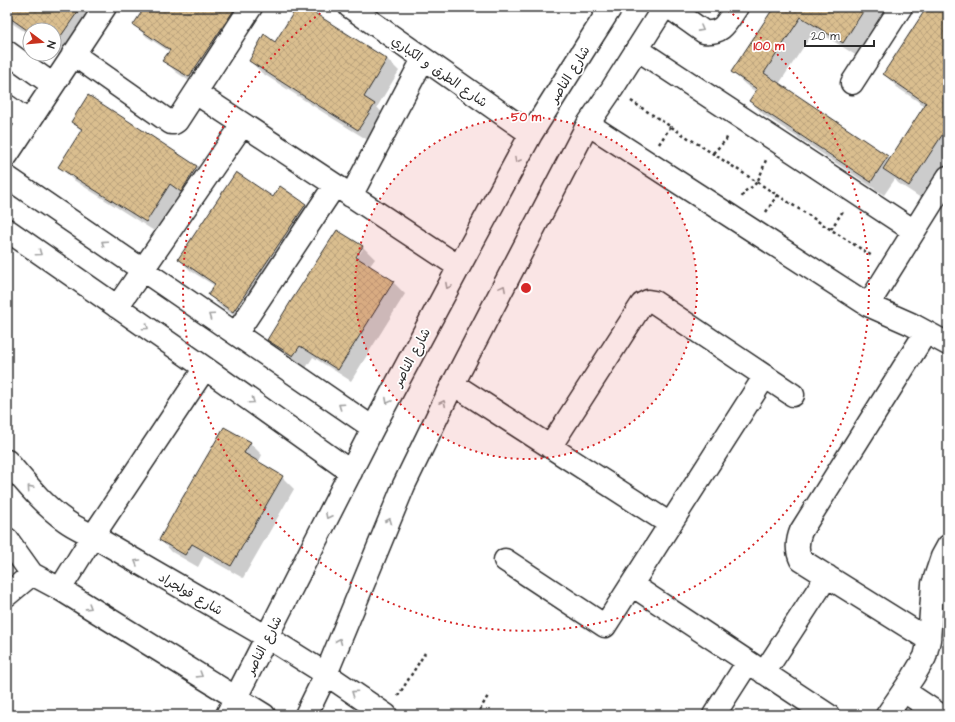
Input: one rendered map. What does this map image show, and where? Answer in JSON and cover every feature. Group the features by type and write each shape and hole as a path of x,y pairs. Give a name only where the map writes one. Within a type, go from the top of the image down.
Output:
{"street":[{"path":"7,155 105,7"},
{"path":"74,54 171,123 176,122 251,7"},
{"name":"شارع الطرق و الكباري","path":"350,7 531,134"},
{"name":"شارع الناصر","path":"232,706 373,428 458,267 531,134 585,46 611,7"},
{"path":"306,715 326,674 404,485 453,384 588,124 664,7"},
{"path":"669,7 704,32 716,32 722,29 737,7"},
{"path":"852,83 900,7"},
{"path":"637,49 914,231"},
{"path":"7,52 53,85"},
{"path":"236,334 343,191 423,58"},
{"path":"196,93 458,267"},
{"path":"7,106 29,122"},
{"path":"117,307 243,124"},
{"path":"588,124 868,305 911,324 948,344"},
{"path":"7,177 373,428"},
{"path":"868,305 948,177"},
{"path":"7,230 206,368 351,472"},
{"path":"550,447 639,307 644,302 654,302 793,395"},
{"path":"926,332 801,531 797,546 801,560 929,640"},
{"path":"60,589 93,536 206,368"},
{"path":"505,560 605,626 765,376"},
{"path":"453,384 670,524"},
{"name":"شارع فولجراد","path":"7,460 32,491 66,522 93,536 267,637 326,674 386,715"},
{"path":"7,539 32,574 60,589 232,706 264,715"},
{"path":"887,715 926,657 929,640 933,584 942,579 942,557 948,546"},
{"path":"7,596 32,574"},
{"path":"714,715 756,667 827,576"},
{"path":"632,585 828,715"},
{"path":"904,691 940,715"}],"path":[{"path":"612,89 891,268"},
{"path":"735,219 744,192 757,181 768,154 776,140"},
{"path":"386,715 425,653"},
{"path":"477,715 489,694"}],"building":[{"path":"7,7 81,7 62,34 62,22 22,22 22,26 7,16"},
{"path":"145,7 236,7 189,77 162,61 170,50 133,25"},
{"path":"297,7 305,7 387,59 364,97 375,104 358,130 249,61 264,34 275,42"},
{"path":"774,7 866,7 843,43 801,17 764,73 888,156 871,182 749,101 757,89 731,72"},
{"path":"927,7 948,7 948,126 909,186 883,169 926,103 883,74"},
{"path":"88,95 197,166 181,192 170,184 146,222 58,167 82,129 71,122"},
{"path":"236,172 273,197 280,186 306,204 233,312 208,295 215,284 178,259"},
{"path":"337,230 363,246 356,257 394,281 338,370 300,346 293,356 267,340"},
{"path":"224,427 251,442 244,453 283,476 231,566 192,544 185,555 159,540"}]}
